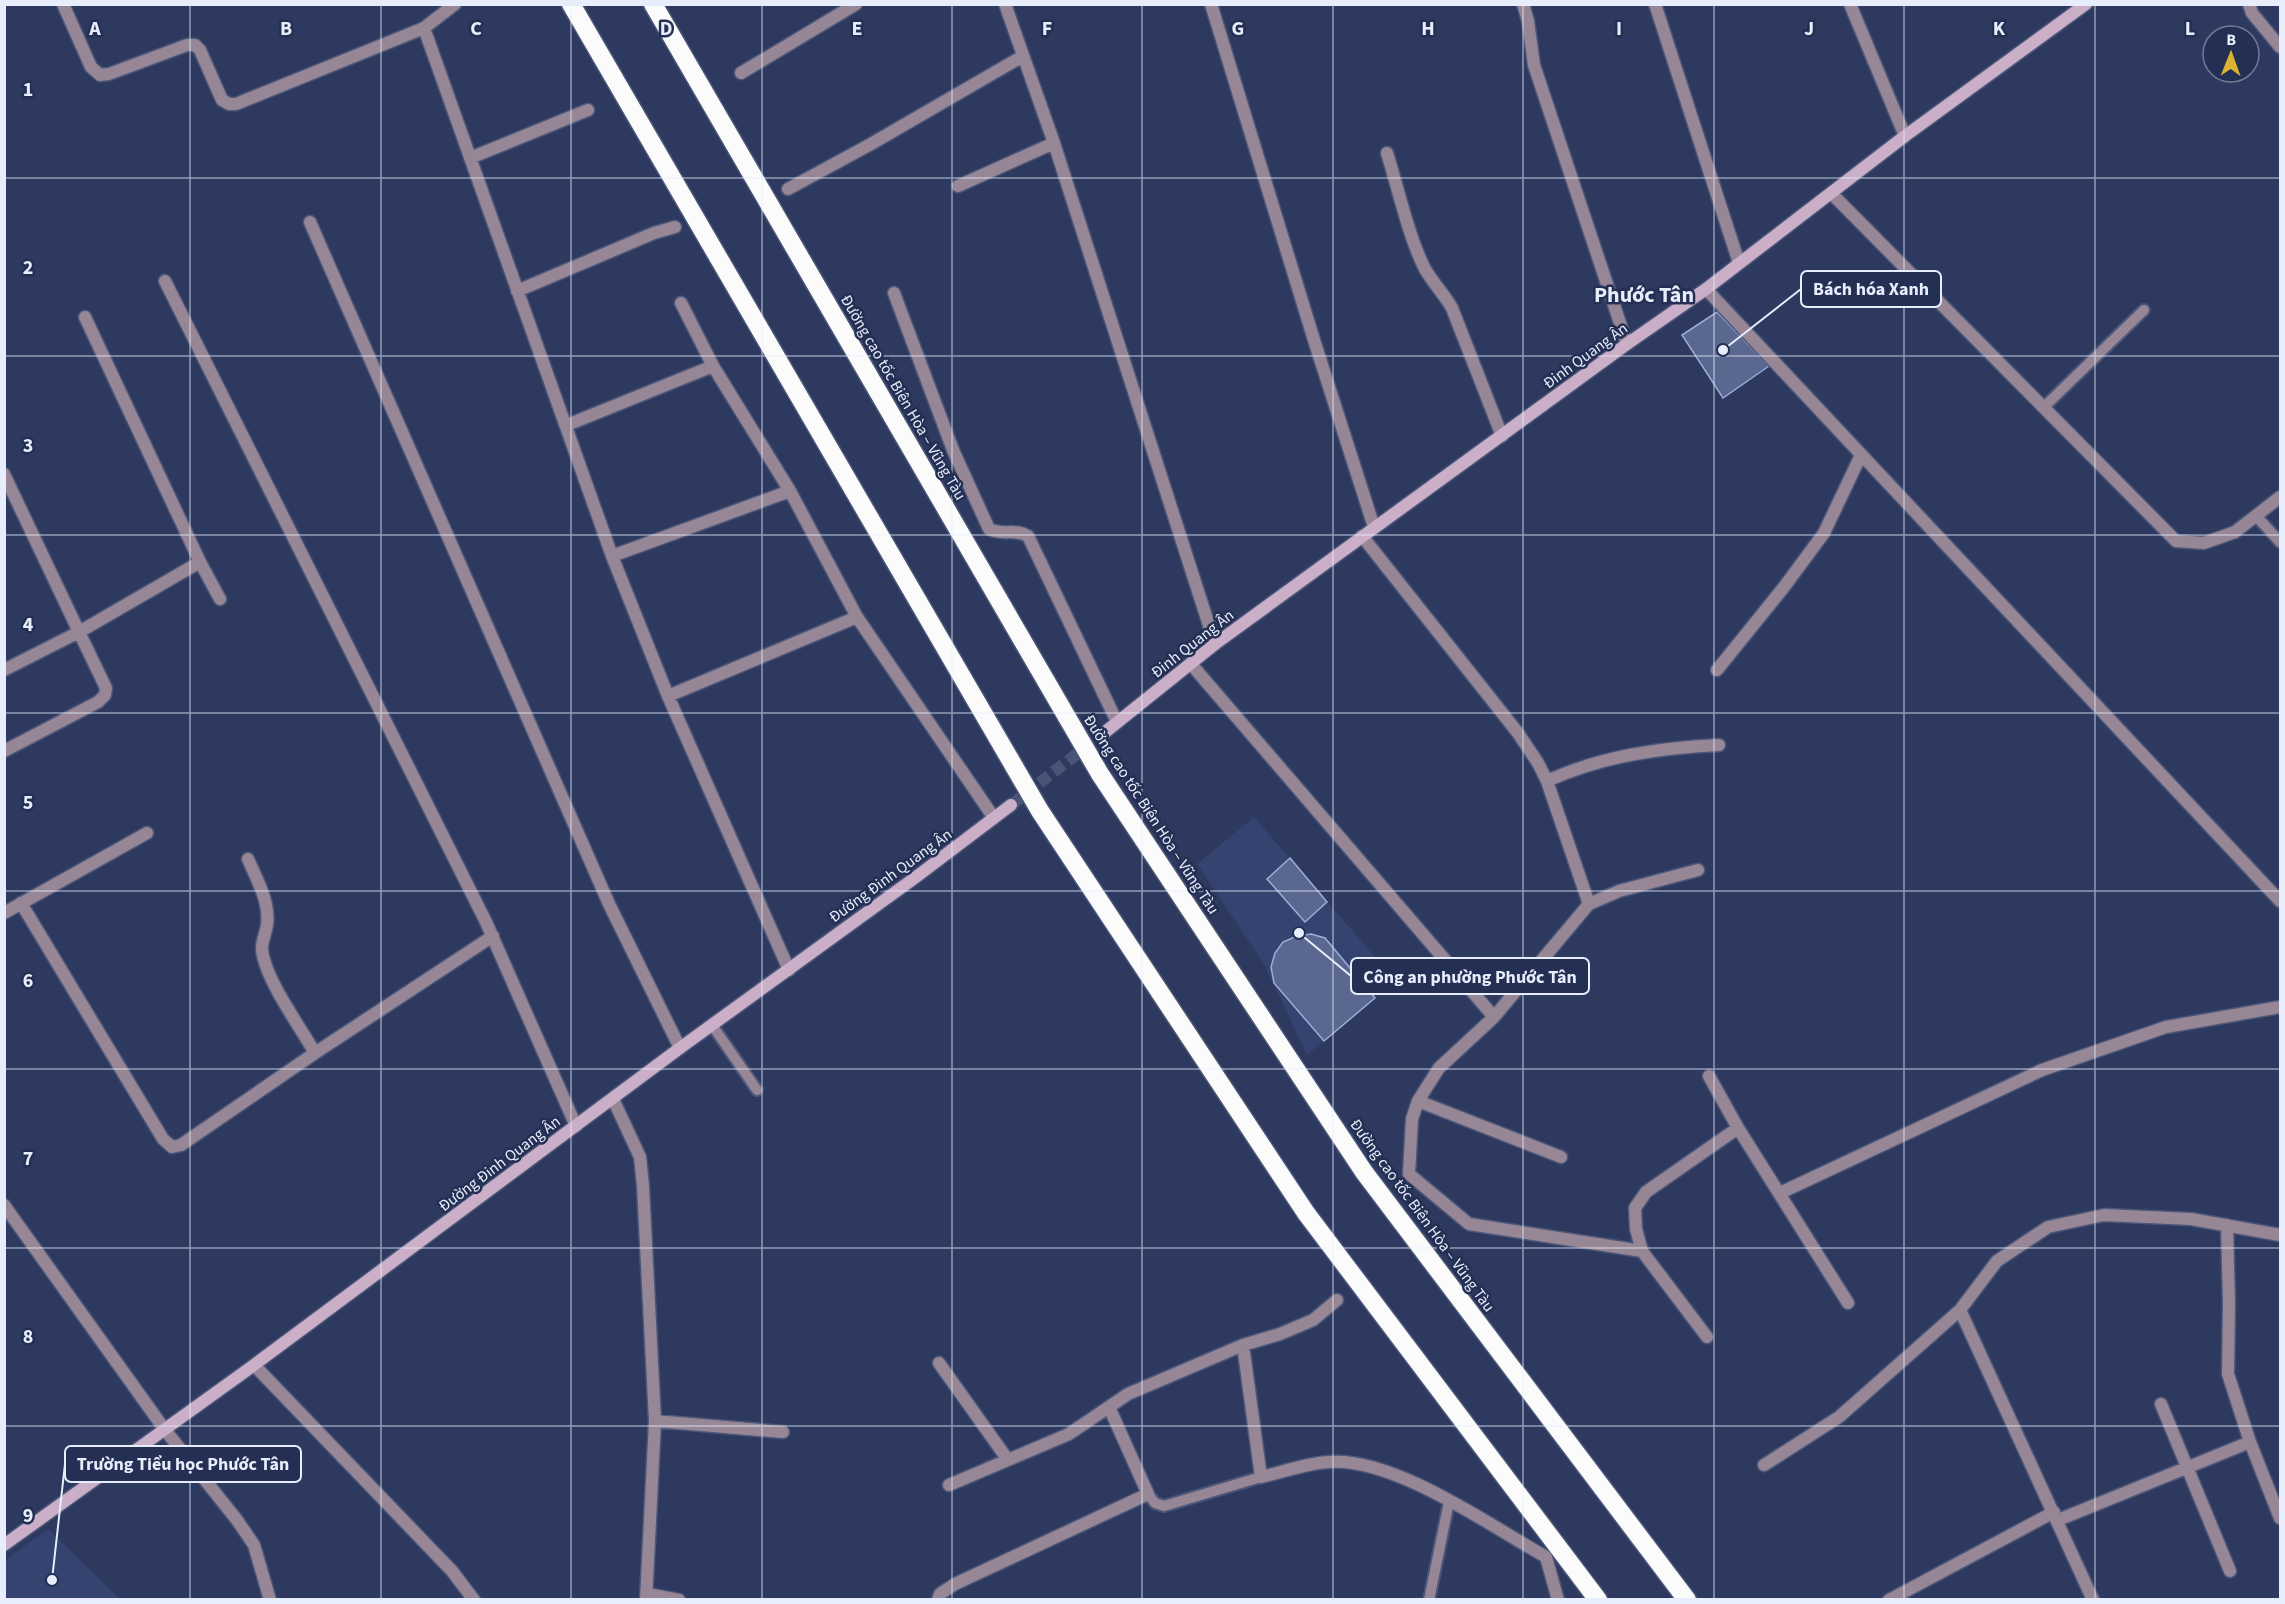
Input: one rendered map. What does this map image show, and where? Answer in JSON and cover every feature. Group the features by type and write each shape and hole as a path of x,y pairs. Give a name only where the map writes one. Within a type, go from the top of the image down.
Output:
{"highway":[{"path":"571,4 1040,811 1306,1213 1598,1599"},
{"name":"Đường cao tốc Biên Hòa – Vũng Tàu","path":"653,4 1100,774 1364,1173 1687,1599"}],"street":[{"path":"63,4 91,67 100,75 109,74 187,45 195,45 200,50 222,100 229,104 236,104 424,28 456,4"},
{"path":"741,72 856,4"},
{"path":"1005,4 1054,143 1215,644"},
{"path":"1211,4 1374,527"},
{"path":"1523,4 1528,21 1533,65 1627,344"},
{"path":"1655,4 1739,263"},
{"path":"1850,4 1905,136"},
{"name":"Đinh Quang Ân","path":"1104,733 1215,644 1706,289 1905,136 2086,4"},
{"path":"2249,4 2252,13 2280,47"},
{"path":"424,28 612,556 668,696 789,970"},
{"path":"788,189 1023,56"},
{"path":"470,158 588,110"},
{"path":"958,186 1054,143"},
{"path":"1387,153 1418,251 1432,281 1452,308 1502,436"},
{"path":"1832,193 2176,541 2204,543 2235,532 2280,497"},
{"path":"310,222 609,904 680,1048"},
{"path":"517,291 654,232 675,227"},
{"path":"165,281 493,936 576,1126"},
{"path":"1706,289 2280,902"},
{"path":"894,293 953,450 989,529 995,532 1020,531 1028,536 1117,722"},
{"path":"681,303 713,366 790,491 857,617 994,818"},
{"path":"85,317 200,562 220,598"},
{"path":"567,425 713,366"},
{"path":"1717,670 1824,533 1861,454"},
{"path":"4,474 106,688 105,695 98,702 4,751"},
{"path":"612,556 790,491"},
{"path":"1362,536 1518,734 1538,763 1547,781 1589,904"},
{"path":"4,670 79,632 200,562"},
{"path":"668,696 857,617"},
{"path":"1191,664 1494,1017"},
{"path":"1547,781 1588,764 1613,757 1674,747 1719,745"},
{"name":"Đường Đinh Quang Ân","path":"4,1545 254,1365 1011,805"},
{"path":"4,913 147,833"},
{"path":"249,859 265,897 267,926 261,941 263,957 272,981 315,1053"},
{"path":"1642,1251 1469,1224 1409,1174 1412,1119 1418,1101 1439,1068 1494,1017 1589,904 1619,891 1698,870"},
{"path":"21,903 163,1139 172,1147 181,1145 315,1053 493,936"},
{"path":"1780,1193 2042,1070 2166,1027 2280,1007"},
{"path":"1709,1076 1738,1128 1848,1303"},
{"path":"613,1099 640,1157 655,1421 647,1597 679,1599"},
{"path":"1418,1101 1561,1157"},
{"path":"1707,1337 1642,1251 1636,1229 1635,1208 1646,1192 1738,1128"},
{"path":"4,1205 165,1430 237,1520 254,1545 270,1599"},
{"path":"1764,1466 1839,1417 1960,1310 1997,1261 2048,1227 2103,1215 2191,1219 2280,1235"},
{"path":"2227,1225 2228,1374 2250,1442 2280,1518"},
{"path":"949,1485 1069,1434 1092,1421 1128,1394 1243,1346 1313,1320 1337,1300"},
{"path":"1960,1310 2094,1599"},
{"path":"1243,1346 1261,1477 1328,1462 1368,1465 1397,1475 1546,1557 1558,1599"},
{"path":"939,1363 1008,1460"},
{"path":"254,1365 452,1572 474,1599"},
{"path":"2161,1404 2230,1571"},
{"path":"938,1599 940,1594 955,1584 1148,1494 1109,1407"},
{"path":"655,1421 783,1432"},
{"path":"1889,1599 2056,1516 2188,1469 2250,1442"}],"lane":[{"path":"2045,406 2144,310"},
{"path":"2257,517 2280,542"},
{"path":"712,1024 757,1090"},
{"path":"1148,1494 1155,1503 1164,1506 1261,1477"},
{"path":"1429,1599 1449,1502"}],"shaded area":[{"path":"1254,817 1395,980 1307,1055 1264,964 1197,864"},
{"path":"48,1529 120,1599 5,1599 5,1560"}],"building":[{"path":"1717,312 1769,366 1723,398 1682,335"},
{"path":"1290,858 1327,902 1305,922 1267,879"},
{"path":"1311,934 1325,938 1375,998 1324,1041 1274,983 1271,967 1275,953 1283,942 1297,936"}],"tunnel":[{"path":"1011,805 1104,733"}],"place":[{"name":"Bách hóa Xanh","path":"1723,350"},
{"name":"Công an phường Phước Tân","path":"1299,933"},
{"name":"Trường Tiểu học Phước Tân","path":"52,1580"}],"district":[{"name":"Phước Tân","path":"1644,294"}]}
